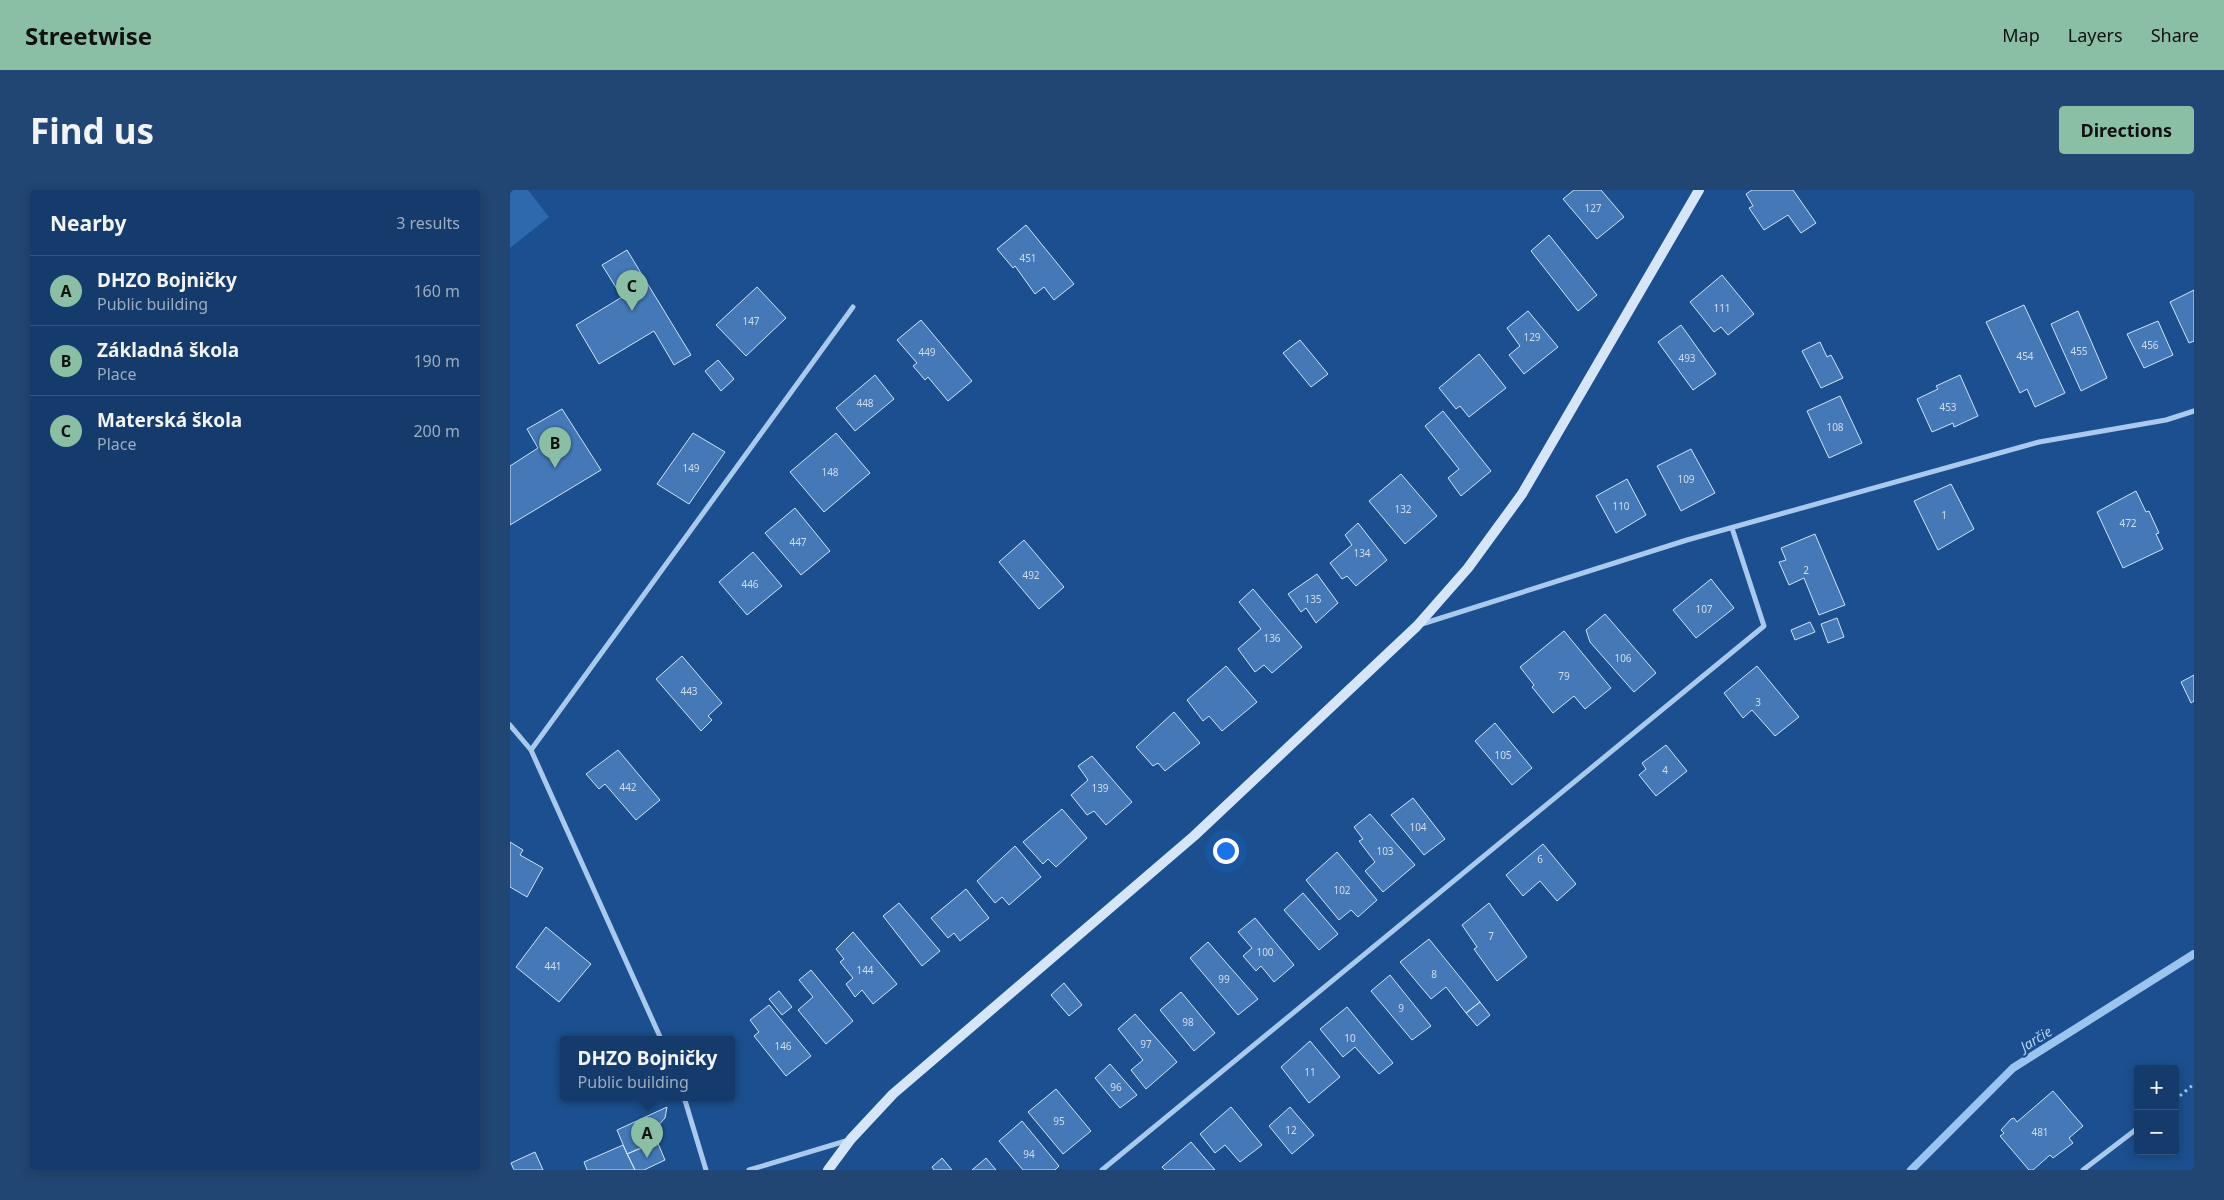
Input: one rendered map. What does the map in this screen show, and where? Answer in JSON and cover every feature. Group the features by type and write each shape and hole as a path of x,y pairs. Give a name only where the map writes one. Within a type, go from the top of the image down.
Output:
{"main road":[{"path":"828,1170 851,1139 881,1106 918,1072 1194,836 1417,626 1468,568 1522,494 1699,190"}],"street":[{"path":"531,750 853,307"},
{"path":"1417,626 1732,528 2039,442 2166,420 2194,411"},
{"path":"1102,1170 1764,626 1732,528"},
{"path":"510,726 531,750 660,1036"},
{"path":"685,1101 706,1170"},
{"path":"2083,1170 2134,1131"},
{"path":"749,1170 851,1139"}],"path":[{"path":"2179,1097 2194,1084"}],"shaded area":[{"path":"510,190 528,190 549,217 510,248"}],"building":[{"path":"1574,190 1601,190 1624,217 1597,239 1563,199"},
{"path":"1752,190 1793,190 1816,223 1801,233 1788,215 1764,230 1749,208 1753,206 1746,194"},
{"path":"1026,225 1074,284 1054,300 1044,287 1035,294 1015,266 1013,268 997,249"},
{"path":"1549,235 1597,295 1578,311 1531,251"},
{"path":"627,250 691,355 674,365 654,331 599,364 576,325 622,297 602,265"},
{"path":"1722,275 1754,314 1728,335 1721,327 1714,332 1690,302"},
{"path":"757,287 786,318 746,356 716,325"},
{"path":"2194,290 2194,341 2189,343 2170,302"},
{"path":"2024,305 2065,393 2035,407 2027,389 2020,393 1986,322"},
{"path":"1528,311 1558,347 1524,374 1509,355 1520,346 1507,328"},
{"path":"2078,311 2107,378 2081,391 2051,324"},
{"path":"921,320 972,381 948,401 928,377 925,380 913,366 917,363 897,340"},
{"path":"2158,321 2173,355 2144,368 2127,334"},
{"path":"1681,325 1716,374 1693,390 1658,342"},
{"path":"1300,340 1328,374 1311,387 1283,353"},
{"path":"1820,342 1827,357 1831,355 1843,378 1821,388 1802,351"},
{"path":"1479,354 1506,388 1469,417 1460,406 1456,409 1439,388"},
{"path":"718,360 734,379 721,391 705,371"},
{"path":"875,375 894,399 855,431 836,408"},
{"path":"1960,375 1978,416 1954,427 1953,423 1932,432 1917,399 1938,389 1936,386"},
{"path":"1840,396 1862,443 1829,458 1807,411"},
{"path":"562,409 601,470 510,525 510,466 538,448 527,429"},
{"path":"1443,411 1491,471 1461,496 1448,478 1459,469 1425,426"},
{"path":"693,433 725,452 689,504 657,484"},
{"path":"836,433 870,473 824,512 790,472"},
{"path":"1691,449 1715,493 1681,511 1657,466"},
{"path":"1401,474 1437,516 1405,544 1369,501"},
{"path":"1627,479 1646,515 1616,533 1596,496"},
{"path":"1951,484 1974,529 1938,550 1914,501"},
{"path":"2136,491 2146,512 2149,511 2159,533 2156,534 2163,549 2123,568 2097,512"},
{"path":"795,508 830,551 801,575 765,533"},
{"path":"1358,523 1387,560 1356,586 1347,576 1342,579 1330,563 1352,545 1345,535"},
{"path":"1815,534 1845,605 1819,615 1804,578 1789,585 1779,562 1786,560 1781,548"},
{"path":"1024,540 1064,587 1039,609 999,562"},
{"path":"753,552 782,586 747,615 719,582"},
{"path":"1317,574 1338,603 1316,623 1306,608 1301,612 1288,594"},
{"path":"1711,579 1734,608 1696,638 1673,610"},
{"path":"1253,589 1302,647 1272,673 1264,665 1255,672 1238,649 1261,629 1239,602"},
{"path":"1605,614 1656,673 1634,692 1590,642 1586,630"},
{"path":"1837,618 1844,637 1828,643 1821,624"},
{"path":"1810,622 1815,632 1795,640 1791,630"},
{"path":"1564,631 1611,688 1585,709 1574,696 1553,713 1532,687 1534,685 1520,667"},
{"path":"682,656 722,703 708,716 712,720 701,731 656,679"},
{"path":"1226,666 1257,702 1222,731 1209,716 1203,721 1187,700"},
{"path":"1757,666 1799,717 1775,736 1752,710 1743,718 1724,693"},
{"path":"2194,675 2194,701 2191,703 2181,682"},
{"path":"1174,712 1200,743 1165,771 1158,763 1153,766 1136,747"},
{"path":"1495,723 1532,768 1512,785 1475,741"},
{"path":"1666,745 1687,771 1656,796 1639,775 1646,769 1642,763"},
{"path":"618,750 660,800 636,820 605,784 599,789 586,774"},
{"path":"1092,756 1132,802 1106,825 1094,811 1087,815 1071,795 1088,780 1078,766"},
{"path":"1413,798 1445,839 1424,855 1391,815"},
{"path":"1062,809 1087,838 1056,867 1048,859 1043,864 1023,842"},
{"path":"1370,814 1415,865 1383,892 1365,871 1375,862 1359,841 1363,839 1354,827"},
{"path":"510,842 523,850 520,855 543,868 527,897 510,887"},
{"path":"1543,844 1576,884 1557,901 1540,881 1523,896 1506,875"},
{"path":"1015,846 1041,877 1009,905 1002,897 995,903 977,881"},
{"path":"1337,852 1377,900 1358,917 1351,910 1339,920 1306,880"},
{"path":"966,889 989,918 960,941 954,933 948,938 931,918"},
{"path":"1303,893 1338,934 1319,950 1284,910"},
{"path":"899,903 940,951 922,966 883,916"},
{"path":"1489,903 1527,957 1497,981 1474,949 1477,947 1462,925"},
{"path":"1255,918 1294,965 1274,982 1261,966 1256,971 1243,956 1252,948 1238,932"},
{"path":"546,927 591,964 559,1002 516,967"},
{"path":"853,932 897,984 873,1004 862,990 855,997 846,984 853,978 840,962 844,959 836,949"},
{"path":"1429,939 1480,1002 1466,1013 1446,987 1431,999 1400,962"},
{"path":"1208,942 1258,999 1238,1015 1190,958"},
{"path":"811,970 853,1021 826,1044 798,1010 813,997 799,980"},
{"path":"1390,975 1431,1026 1412,1040 1371,991"},
{"path":"1064,983 1082,1005 1069,1016 1051,995"},
{"path":"779,991 792,1007 782,1015 769,999"},
{"path":"1181,992 1215,1033 1194,1051 1160,1010"},
{"path":"1480,1002 1490,1015 1477,1026 1466,1013"},
{"path":"769,1005 811,1056 786,1076 754,1036 759,1032 750,1020"},
{"path":"1347,1007 1393,1063 1379,1074 1355,1047 1343,1057 1320,1029"},
{"path":"1135,1014 1177,1062 1146,1089 1131,1070 1143,1060 1118,1029"},
{"path":"1310,1041 1340,1077 1309,1103 1281,1067"},
{"path":"1110,1064 1137,1095 1120,1108 1095,1078"},
{"path":"1056,1089 1091,1131 1063,1154 1028,1112"},
{"path":"2053,1091 2083,1126 2069,1138 2073,1143 2053,1158 2050,1155 2033,1170 2029,1170 2000,1136 2004,1133 2001,1130 2011,1119 2014,1118 2017,1122"},
{"path":"667,1107 665,1118 655,1129 642,1135 646,1146 627,1154 617,1130"},
{"path":"1231,1107 1262,1145 1240,1162 1225,1145 1215,1153 1200,1134"},
{"path":"1290,1107 1314,1135 1292,1154 1269,1126"},
{"path":"1022,1121 1059,1166 1055,1170 1023,1170 999,1141"},
{"path":"657,1141 665,1160 644,1170 635,1170 627,1154"},
{"path":"1191,1142 1215,1170 1165,1170 1162,1167"},
{"path":"623,1145 635,1170 587,1170 584,1162"},
{"path":"535,1152 543,1170 514,1170 511,1163"},
{"path":"942,1158 952,1170 934,1170 932,1167"},
{"path":"986,1158 996,1170 972,1170"}],"waterway":[{"name":"Jarčie","path":"1911,1170 2013,1068 2194,954"}],"place":[{"name":"Materská škola","path":"632,311"},
{"name":"Základná škola","path":"555,468"},
{"name":"DHZO Bojničky","path":"647,1158"}]}
